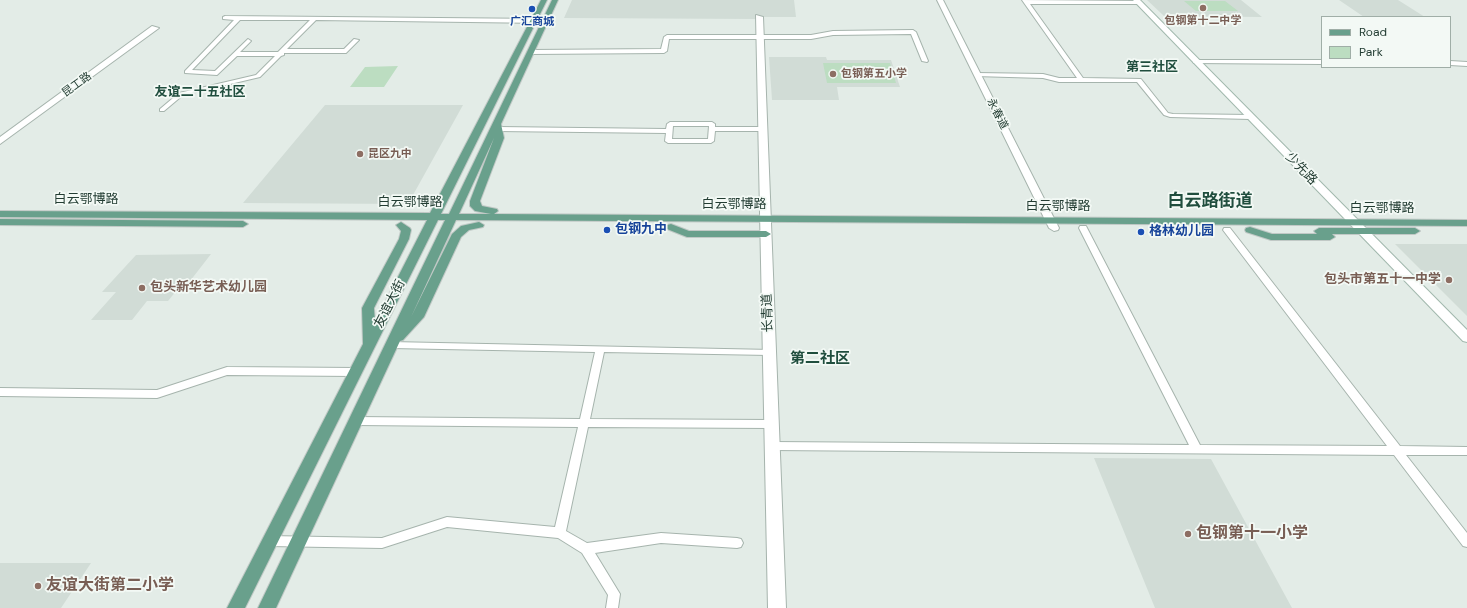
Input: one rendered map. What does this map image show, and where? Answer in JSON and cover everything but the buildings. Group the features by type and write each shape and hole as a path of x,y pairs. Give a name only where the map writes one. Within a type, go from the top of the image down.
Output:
{"main road":[{"name":"友谊大街","path":"236,608 544,0"},
{"name":"友谊大街","path":"267,608 450,221 497,126 530,52 549,13 559,1"},
{"path":"497,126 500,138 475,201 477,208 486,211 561,212 582,218"},
{"name":"白云鄂博路","path":"0,214 433,221 582,218 765,224 1052,225 1351,220 1467,226"},
{"name":"白云鄂博路","path":"450,221 479,226 671,227 687,234 765,224 859,220 1052,225 1083,228 1250,230 1276,237 1366,234 1467,226"},
{"name":"白云鄂博路","path":"0,222 401,225 433,221"},
{"path":"369,345 368,308 404,239 406,230 401,225"},
{"path":"391,345 418,317 456,236 465,228 479,226"}],"street":[{"name":"永春道","path":"940,0 1052,225"},
{"path":"1025,1 1082,80"},
{"path":"1025,1 1136,1"},
{"name":"少先路","path":"1136,1 1467,338"},
{"name":"长青道","path":"759,17 777,608"},
{"path":"226,18 545,21"},
{"path":"239,18 187,72 217,73 248,41"},
{"path":"162,110 181,94 258,76 314,19"},
{"name":"昆工路","path":"0,141 155,28"},
{"path":"530,52 664,51 667,37 811,37 833,32 913,32 925,61"},
{"path":"236,54 346,51 356,40"},
{"path":"1196,62 1321,62"},
{"path":"1451,64 1467,64"},
{"path":"977,75 1040,76 1056,80 1139,80 1166,114 1172,116 1250,117"},
{"path":"670,124 712,124 711,141 668,141 670,131 670,124"},
{"path":"497,126 670,131"},
{"path":"712,129 762,129"},
{"path":"1083,228 1197,449"},
{"path":"1227,230 1467,542"},
{"path":"391,345 769,352"},
{"path":"560,533 600,349"},
{"path":"0,392 157,394 227,371 356,372"},
{"path":"356,420 771,424"},
{"path":"772,446 1467,451"},
{"path":"269,541 382,543 447,522 560,533 586,549 614,594 612,608"},
{"path":"586,549 661,538 737,543"}],"shaded area":[{"path":"572,0 794,0 796,17 756,17 756,19 564,18"},
{"name":"包钢第十二中学","path":"1147,0 1241,0 1262,17 1164,16"},
{"path":"1339,0 1398,0 1423,16 1363,16"},
{"name":"包钢第五小学","path":"769,57 826,57 827,60 891,60 900,87 837,87 839,100 772,100"},
{"name":"昆区九中","path":"325,105 463,105 408,204 243,203"},
{"name":"包头市第五十一中学","path":"1395,244 1467,244 1467,316"},
{"name":"包头新华艺术幼儿园","path":"211,254 187,285 181,285 168,301 147,301 132,320 91,320 116,292 102,292 136,255"},
{"name":"包钢第十一小学","path":"1094,458 1211,459 1292,608 1155,608"},
{"name":"友谊大街第二小学","path":"0,563 91,563 61,608 0,608"}],"green space":[{"path":"1184,1 1225,1 1238,11 1196,11"},
{"path":"823,63 890,63 896,83 827,83"},
{"path":"398,66 384,87 350,87 365,67"}],"place":[{"name":"包钢第十二中学","path":"1203,8"},
{"name":"广汇商城","path":"532,9"},
{"name":"包钢第五小学","path":"833,74"},
{"name":"昆区九中","path":"360,154"},
{"name":"包钢九中","path":"607,230"},
{"name":"格林幼儿园","path":"1141,232"},
{"name":"包头市第五十一中学","path":"1449,280"},
{"name":"包头新华艺术幼儿园","path":"142,288"},
{"name":"包钢第十一小学","path":"1188,534"},
{"name":"友谊大街第二小学","path":"38,586"}],"district":[{"name":"第三社区","path":"1152,68"},
{"name":"友谊二十五社区","path":"200,93"},
{"name":"白云路街道","path":"1210,202"},
{"name":"第二社区","path":"820,359"}]}
